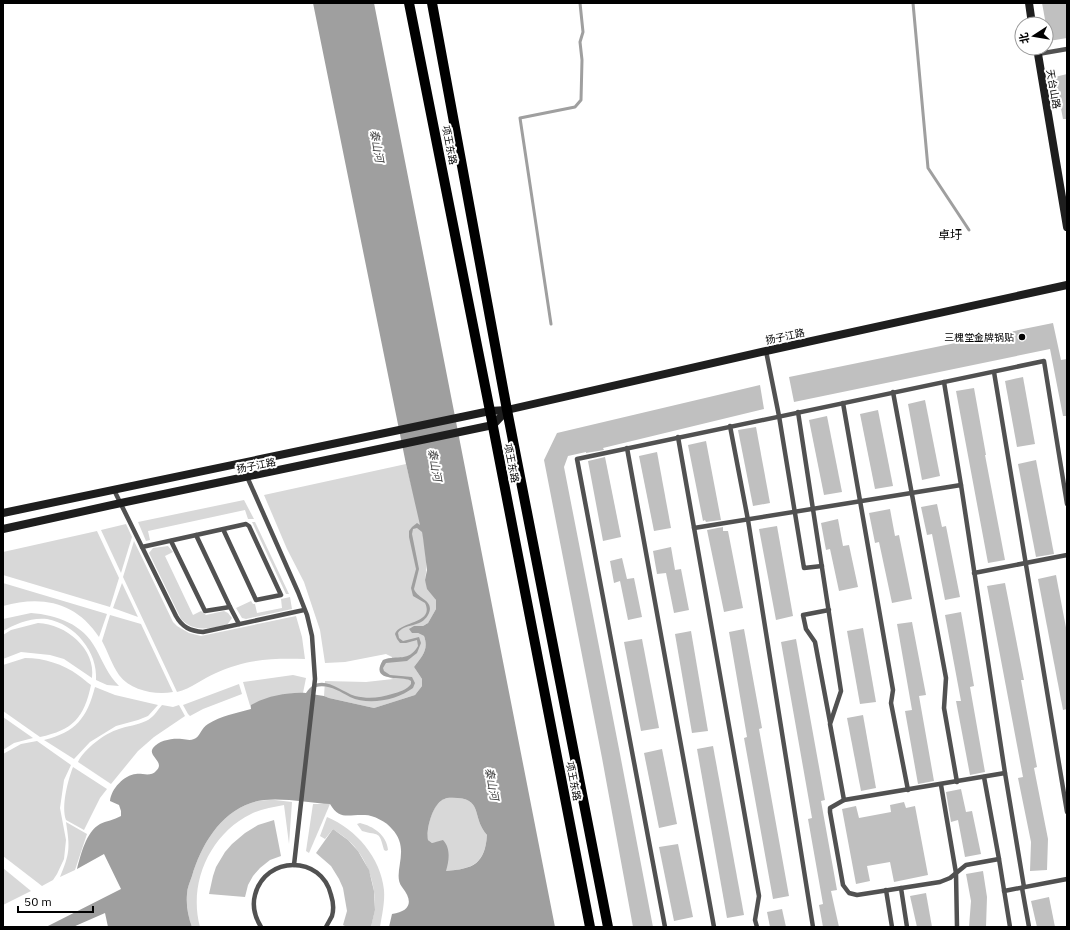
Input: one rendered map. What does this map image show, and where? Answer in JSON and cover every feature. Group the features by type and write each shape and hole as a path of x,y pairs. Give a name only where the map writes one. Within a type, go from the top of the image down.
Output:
{"main road":[{"name":"项王东路","path":"409,3 493,425 590,927"},
{"name":"项王东路","path":"432,3 507,410 608,927"}],"street":[{"path":"1029,3 1031,16"},
{"name":"天台山路","path":"1038,56 1067,227"},
{"name":"扬子江路","path":"3,513 459,417 490,411 507,410 1067,284"},
{"path":"493,425 507,410"},
{"name":"扬子江路","path":"3,529 493,425"}],"lane":[{"path":"1054,50 1067,49"},
{"path":"766,351 779,416 804,568 822,566"},
{"path":"665,927 576,459 1044,361 1067,504"},
{"path":"994,372 1067,812"},
{"path":"944,382 1028,927"},
{"path":"893,392 946,678 944,708 957,782"},
{"path":"843,403 893,690 891,703 908,790"},
{"path":"798,412 842,690 830,724"},
{"path":"730,426 748,520 812,927"},
{"path":"678,437 759,896 755,920 757,927"},
{"path":"627,448 714,927"},
{"path":"241,463 298,592 312,636 315,679 294,865"},
{"path":"694,528 961,485"},
{"path":"114,490 176,616 185,628 203,632 304,610"},
{"path":"142,547 171,541 196,535 223,529 246,524 249,526 282,595 256,600 223,529"},
{"path":"196,535 239,624"},
{"path":"171,541 206,611 230,607"},
{"path":"974,573 1067,556"},
{"path":"829,610 804,614 806,629 815,642 844,800"},
{"path":"998,859 966,865 950,878 940,882 857,895 849,893 843,885 830,808 844,800 941,785 1005,773"},
{"path":"984,777 1010,927"},
{"path":"941,785 956,873 957,927"},
{"path":"261,927 255,914 254,901 257,889 264,878 274,870 286,865 299,865 312,869 323,877 330,888 333,902 332,915 326,927"},
{"path":"1004,891 1067,879"},
{"path":"901,888 907,927"},
{"path":"886,890 892,927"}],"shaded area":[{"path":"406,464 417,506 426,553 425,580 436,600 436,609 428,623 423,626 414,626 418,633 424,636 426,645 424,653 414,667 422,679 422,686 415,695 374,708 329,698 324,696 325,681 366,682 393,679 384,675 381,670 383,660 392,659 392,657 386,654 345,662 325,663 320,630 304,582 287,549 264,495"},
{"path":"244,500 254,519 248,519 245,510 148,531 150,540 146,541 138,522"},
{"path":"252,522 255,522 289,594 286,594"},
{"path":"126,524 132,537 121,573 101,530"},
{"path":"97,531 119,578 110,607 3,575 3,552"},
{"path":"134,541 173,622 177,626 189,633 201,636 296,616 302,637 305,659 271,659 249,662 227,668 182,691 177,692 123,577"},
{"path":"168,546 173,552 165,556 193,615 201,611 206,615 224,611 232,618 227,625 197,628 181,619 149,553 153,548"},
{"path":"3,583 107,614 99,637 90,625 80,616 57,604 31,601 3,606"},
{"path":"122,583 138,617 113,608"},
{"path":"290,597 292,609 246,619 242,618 236,608 251,601 255,604 257,613 282,608 281,599"},
{"path":"31,613 60,619 77,627 91,640 109,673 119,686 107,685 96,680 96,670 93,659 83,641 67,627 57,622 47,619 35,619 18,624 3,631 3,619"},
{"path":"110,615 141,624 173,692 159,693 144,691 130,685 119,675 102,641"},
{"path":"38,623 49,624 59,628 77,640 89,657 92,667 92,678 64,659 50,655 21,652 3,659 3,635 11,630"},
{"path":"25,658 53,662 72,671 91,685 85,706 80,714 75,721 61,731 40,737 3,711 3,665"},
{"path":"293,675 306,678 303,693 285,694 251,709 243,682"},
{"path":"239,684 242,694 203,709 190,716 183,705"},
{"path":"95,687 115,695 158,705 148,716 116,726 90,742 74,759 44,740 64,733 78,722 88,707"},
{"path":"162,705 173,707 179,705 185,716 154,737 138,751 111,784 78,762 85,752 101,738 113,731 140,724 148,720"},
{"path":"3,717 33,738 14,743 3,750"},
{"path":"37,741 71,765 64,780 60,808 66,840 64,859 53,880 42,886 3,856 3,754 21,744"},
{"path":"73,767 107,789 100,798 84,830 66,820 64,808 69,779"},
{"path":"447,798 459,798 467,800 472,804 482,828 487,835 483,853 476,863 463,869 446,871 437,842 432,843 428,840 428,836 432,813 442,800"},
{"path":"275,800 292,802 289,844 284,805 255,812 237,823 224,834 214,847 200,877 197,894 197,910 200,927 192,927 187,906 188,890 201,853 213,832 230,815 240,808 257,801"},
{"path":"313,804 330,804 309,853 306,851"},
{"path":"327,817 338,822 357,837 372,856 378,867 384,890 380,927 371,927 375,909 374,890 369,872 360,854 345,837 333,829 325,839 320,836"},
{"path":"66,822 87,834 75,870 60,877 66,862 68,850"},
{"path":"360,823 370,826 378,832 385,840 388,850 384,850 381,839 378,835 362,831 357,824"},
{"path":"3,868 31,891 3,905"}],"water":[{"name":"泰山河","path":"313,3 374,3 555,927 389,927 392,914 403,911 408,905 409,901 406,892 399,881 401,853 398,837 390,826 372,816 341,815 337,813 330,804 290,800 269,800 251,803 240,808 221,823 206,843 196,865 188,890 187,907 192,927 108,927 105,913 73,927 46,927 121,889 104,854 77,869 80,857 91,832 95,828 100,824 121,816 119,805 110,801 113,792 119,783 131,775 152,774 156,771 159,765 152,754 152,751 156,745 162,741 170,739 194,739 213,721 251,709 251,705 271,697 292,693 306,693 317,683 329,684 355,696 369,698 397,692 405,689 411,684 411,681 407,679 384,676 380,673 383,660 410,655 418,646 417,640 400,643 395,634 403,627 421,619 427,610 425,603 413,596 411,588 416,569 409,531 417,523 420,525 406,464","holes":["417,528 422,532 423,538 427,570 425,580 427,589 436,600 436,609 428,623 423,626 414,626 409,629 412,633 418,633 424,636 426,645 424,653 414,667 422,679 422,686 415,695 374,708 311,694 316,687 325,686 358,700 374,701 399,696 413,688 415,683 412,677 390,675 384,671 383,668 386,663 407,661 417,653 421,643 419,637 403,641 399,638 398,633 404,628 421,622 425,619 430,610 428,603 414,589 419,569 412,534 413,529","447,798 459,798 467,800 472,804 482,828 487,835 484,853 480,859 476,863 464,869 446,871 449,855 446,843 443,840 432,843 428,840 428,831 432,813 438,804"]}],"building":[{"path":"1042,3 1067,3 1067,38 1054,40 1054,16 1044,16"},
{"path":"1067,74 1067,119 1063,119 1055,77"},
{"path":"1053,323 1061,360 1067,359 1067,416 1063,416 1050,349 794,402 789,377"},
{"path":"1023,377 1035,444 1017,447 1005,381"},
{"path":"760,385 764,409 603,448 604,450 568,456 564,467 653,927 633,927 544,460 557,433"},
{"path":"974,388 1005,560 988,563 956,391"},
{"path":"925,400 940,476 922,480 908,404"},
{"path":"878,410 893,486 875,489 860,414"},
{"path":"827,416 842,492 824,495 809,420"},
{"path":"756,427 770,503 753,506 738,430"},
{"path":"706,441 721,520 706,522 705,520 703,521 688,445"},
{"path":"657,452 671,528 654,531 639,456"},
{"path":"605,457 621,537 603,541 588,461"},
{"path":"1036,460 1054,554 1036,557 1018,464"},
{"path":"937,504 942,527 946,526 960,597 945,600 932,534 927,535 921,507"},
{"path":"890,509 895,536 899,535 912,599 892,603 879,542 875,543 869,513"},
{"path":"838,519 843,546 849,545 858,587 839,591 830,549 826,550 821,523"},
{"path":"777,526 793,616 776,620 759,529"},
{"path":"723,527 723,531 728,531 743,608 724,612 707,530"},
{"path":"671,547 675,570 681,569 689,610 674,613 666,573 657,574 653,551"},
{"path":"622,558 627,579 634,578 642,617 628,620 620,581 614,583 610,561"},
{"path":"1056,575 1067,633 1067,709 1063,710 1038,579"},
{"path":"1005,583 1024,680 1021,680 1037,767 1034,768 1048,839 1047,870 1030,871 1031,842 1018,778 1023,777 987,586"},
{"path":"961,612 974,686 970,687 985,772 970,775 956,701 961,701 945,615"},
{"path":"912,622 926,695 919,696 934,781 918,784 905,711 912,710 897,624"},
{"path":"863,628 876,702 860,704 847,631"},
{"path":"744,629 762,728 759,729 789,896 773,899 744,738 747,737 729,632"},
{"path":"691,631 708,731 692,733 675,634"},
{"path":"642,639 659,728 641,731 624,642"},
{"path":"796,639 825,800 821,801 837,890 831,891 839,927 823,927 819,905 823,904 808,819 812,818 781,642"},
{"path":"863,715 876,788 861,791 847,718"},
{"path":"713,746 744,915 727,918 697,749"},
{"path":"662,749 677,824 659,828 644,753"},
{"path":"961,789 966,812 972,811 981,854 965,857 958,820 951,822 946,792"},
{"path":"904,802 906,808 915,806 928,875 894,882 890,862 867,866 870,881 856,884 842,809 856,806 859,818 891,812 890,805"},
{"path":"274,820 281,856 270,860 260,868 248,885 245,897 209,894 216,867 232,844 245,833 258,825"},
{"path":"333,829 348,840 358,851 369,870 374,891 375,910 371,927 347,927 343,925 347,911 343,888 331,866 316,853"},
{"path":"678,844 693,917 674,921 659,847"},
{"path":"983,871 987,897 986,927 969,927 971,901 966,874"},
{"path":"926,893 932,927 917,927 910,896"},
{"path":"1049,897 1055,927 1037,927 1031,901"},
{"path":"782,909 786,927 770,927 767,912"}],"waterway":[{"path":"551,324 520,118 575,107 581,100 582,60 580,42 583,32 580,3"},
{"path":"913,3 928,168 969,230"}],"place":[{"name":"三槐堂金牌锅贴","path":"1022,337"}],"district":[{"name":"卓圩","path":"950,235"}]}
